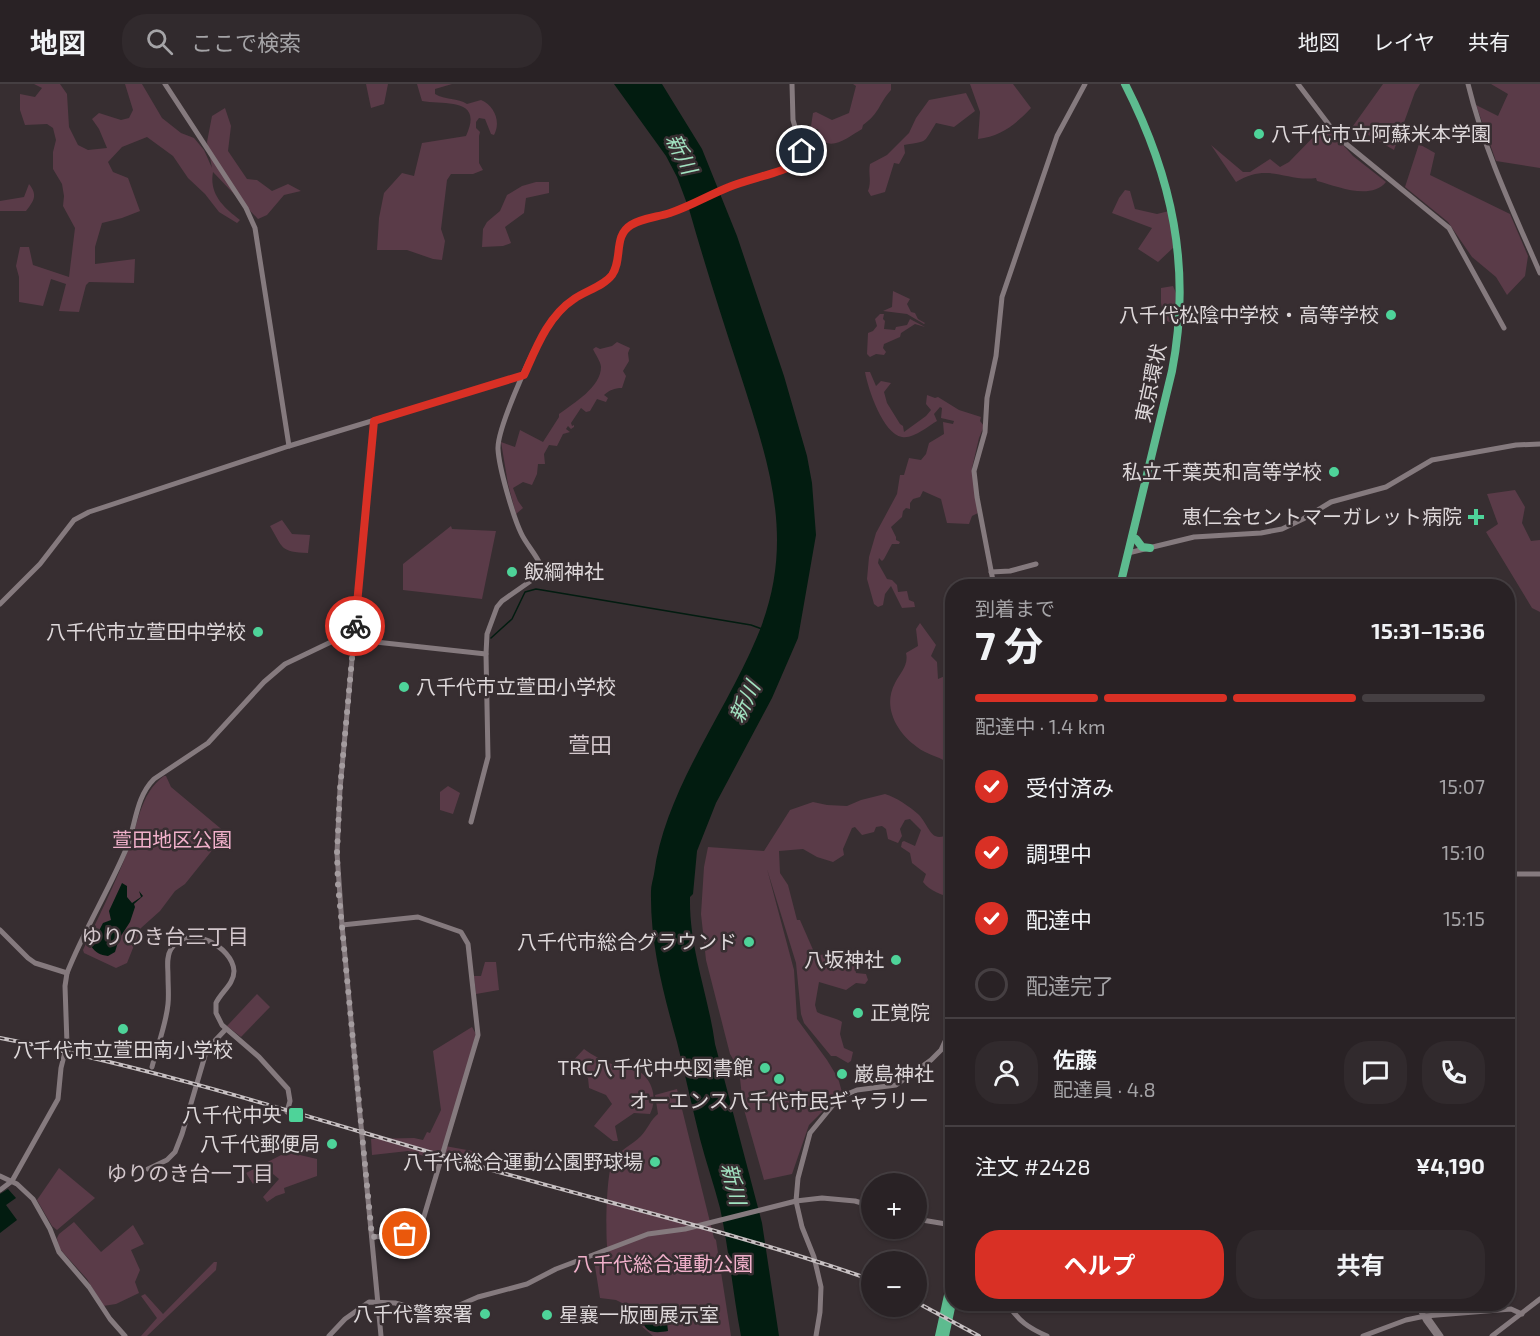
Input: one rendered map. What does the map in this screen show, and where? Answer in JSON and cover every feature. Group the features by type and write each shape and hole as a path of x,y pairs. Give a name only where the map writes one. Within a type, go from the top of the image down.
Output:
{"highway":[{"name":"東京環状","path":"1125,84 1150,135 1164,178 1174,225 1180,289 1174,361 1125,579"},
{"name":"東京環状","path":"1131,84 1156,139 1171,185 1181,236 1184,297 1181,345 1176,371 1137,539 1131,553"},
{"path":"1137,539 1139,546 1150,548"},
{"path":"939,1336 945,1309"},
{"path":"945,1336 950,1311"}],"street":[{"path":"165,84 246,208 255,228 259,241 290,446"},
{"path":"471,822 488,757 487,634 497,607 532,580 540,564 521,533 498,448 502,429 524,375 540,339 553,319 571,301 606,281 612,275 616,266 621,234 624,230 636,222 683,208 726,188 791,166 802,160 802,151 793,120 792,84"},
{"path":"992,579 974,471 984,438 987,398 996,356 1002,297 1057,136 1086,84"},
{"path":"1298,84 1330,128 1347,145 1449,228 1504,328"},
{"path":"1468,84 1498,178 1540,273"},
{"path":"0,604 40,564 74,520 89,512 290,446 524,375"},
{"path":"374,421 339,807 337,853 381,1336"},
{"path":"1131,553 1194,537 1261,533 1282,528 1303,519 1331,502 1386,487 1432,460 1516,445 1540,444"},
{"path":"991,572 1010,571 1036,564"},
{"path":"0,1190 12,1181 58,1100 67,1044 65,986 67,973 128,845 139,802 154,778 208,743 264,682 285,664 331,642 354,640 486,654"},
{"path":"1515,874 1540,874"},
{"path":"342,925 418,917 461,932 468,944 478,1029 422,1223 417,1230 409,1233 372,1237"},
{"path":"0,930 27,958 35,963 67,973"},
{"path":"152,1067 168,1004 168,957 174,945 183,939 192,936 205,938 232,962 233,977 218,999 216,1008 218,1019 226,1029 259,1057 288,1089 290,1101 287,1112"},
{"path":"148,1169 166,1160 175,1152 183,1134 207,1049 226,1029"},
{"path":"816,1336 821,1287 796,1201 798,1178 810,1133 845,1095 857,1090 900,1084 931,1060 941,1050 945,1041"},
{"path":"0,1176 25,1190 33,1199 50,1229 59,1252 89,1287 124,1336"},
{"path":"329,1336 363,1304 378,1301 429,1312 446,1311 478,1297 527,1284 556,1269 638,1237 712,1223 796,1201 822,1198 861,1203"},
{"path":"927,1221 945,1224"},
{"path":"1492,1336 1540,1299"},
{"path":"1012,1311 1025,1325 1047,1336"},
{"path":"1422,1311 1426,1321 1439,1336"},
{"path":"1363,1336 1406,1320 1425,1316 1486,1311"},
{"path":"1515,1311 1522,1314"}],"green space":[{"path":"34,84 60,84 67,94 69,127 78,145 88,150 107,148 92,119 99,113 121,120 129,118 133,110 125,84 142,84 162,118 181,133 194,138 204,150 212,168 207,142 212,116 225,108 231,126 228,151 247,179 257,180 272,191 288,184 301,191 284,195 267,215 258,219 213,172 215,193 223,205 240,220 237,223 219,212 188,178 173,156 147,137 122,147 108,162 113,172 128,178 140,211 102,223 95,247 95,264 135,259 134,283 89,282 86,285 79,312 59,311 66,284 51,279 43,306 19,302 19,277 16,266 20,247 29,247 33,265 69,277 75,228 63,206 62,184 53,169 56,140 53,128 47,124 25,125 20,110 20,94 35,97 42,88"},
{"path":"366,84 388,84 384,104 371,108"},
{"path":"417,84 452,84 435,89 435,94 467,104 481,100 490,106 497,120 494,135 491,134 485,119 479,118 476,122 476,128 480,132 479,163 483,170 473,174 451,174 447,180 441,229 445,241 442,260 407,250 377,250 379,218 384,193 402,173 414,176 422,143 466,136 470,123 470,115 459,105 422,101"},
{"path":"853,84 891,84 891,90 862,129 837,143 825,142 818,129 811,126 813,113 816,112 832,120 849,113 856,86"},
{"path":"970,84 1013,84 1031,108 1007,129 978,139 980,112"},
{"path":"1383,84 1420,84 1394,150 1353,126"},
{"path":"1491,84 1540,84 1540,168 1496,161 1476,105 1498,116 1508,94"},
{"path":"966,93 975,111 954,127 936,123 924,140 904,145 905,153 899,164 894,163 885,192 871,196 868,191 870,164 887,155 909,133 929,100"},
{"path":"1325,125 1353,156 1386,182 1371,191 1362,191 1334,186 1317,181 1316,178 1295,178 1258,173 1236,182 1211,145 1243,172 1250,172 1270,159 1280,167 1289,162"},
{"path":"1419,144 1435,153 1430,175 1510,214 1528,256 1525,276 1507,295 1496,277 1472,257 1448,222 1405,187"},
{"path":"536,182 549,182 549,193 526,198 524,213 505,227 511,243 503,246 482,247 483,229 487,222 500,211 507,195 522,186"},
{"path":"29,184 34,198 26,211 0,211 0,201 24,197"},
{"path":"1125,190 1130,191 1135,209 1157,214 1169,211 1174,247 1158,262 1138,249 1152,228 1112,213"},
{"path":"1173,286 1176,293 1175,320 1169,322 1164,319 1161,288"},
{"path":"893,291 910,299 907,304 911,312 915,313 924,324 907,314 883,311 892,307"},
{"path":"880,314 884,314 884,329 895,330 896,327 907,325 910,319 925,327 915,324 901,333 900,337 884,344 883,348 886,352 884,355 876,354 870,357 867,354 868,333 877,326 875,319"},
{"path":"617,342 630,348 629,361 623,371 626,376 622,388 617,388 604,395 608,398 606,402 597,399 590,411 586,412 581,408 571,423 574,427 571,429 568,426 566,429 570,432 563,434 557,446 549,445 544,454 545,464 538,464 532,485 523,482 513,488 523,508 516,514 501,442 515,447 520,430 543,442 559,414 586,394 597,381 601,367 593,349 612,346"},
{"path":"865,372 870,372 876,386 881,381 891,383 884,392 887,403 903,426 904,432 931,410 926,404 927,395 938,397 959,410 981,417 980,421 984,426 972,468 978,513 972,516 969,524 947,523 941,499 923,491 920,497 913,499 910,503 910,509 906,508 902,517 891,527 899,544 892,544 882,561 879,558 878,563 887,579 897,585 898,592 907,591 909,600 914,602 915,607 902,608 891,586 885,594 883,605 878,607 874,604 867,579 869,557 876,533 897,494 900,475 904,475 909,458 921,460 926,454 929,443 944,434 943,422 953,424 954,421 941,418 942,408 940,407 934,414 937,421 921,432 907,437 895,434 878,410"},
{"path":"1515,490 1525,507 1522,523 1531,541 1540,540 1540,612 1532,608 1486,532 1498,524 1487,494"},
{"path":"282,520 292,534 310,535 308,553 287,550 280,544 270,526"},
{"path":"451,526 452,529 496,531 482,599 403,590 403,564"},
{"path":"920,623 936,645 931,656 937,662 938,679 945,676 945,761 910,741 898,727 891,710 891,692 905,665 906,653 918,646 916,629"},
{"name":"萱田地区公園","path":"164,776 171,787 226,833 185,884 175,891 160,911 141,928 127,963 116,968 84,953 83,950 122,865 144,801 156,783"},
{"path":"448,786 460,793 453,814 440,810 440,792"},
{"path":"885,794 915,811 935,836 945,836 945,895 929,888 923,882 926,874 912,863 910,853 901,847 904,841 915,846 921,830 910,819 905,820 900,829 902,836 898,843 888,839 886,829 882,826 876,827 874,832 862,835 855,827 852,828 843,849 844,855 833,862 803,849 779,851 780,873 788,885 797,920 800,920 814,952 819,955 829,954 842,965 855,966 856,973 866,974 868,980 865,984 856,983 846,990 819,982 815,1005 817,1012 842,1022 840,1034 844,1048 853,1052 851,1061 848,1063 836,1056 831,1056 804,1023 796,963 767,869 794,970 797,1019 827,1060 838,1078 842,1092 809,1125 792,1174 764,1180 743,1106 739,1069 730,1054 706,960 701,914 704,867 708,847 764,851 790,810 813,802 847,806"},
{"path":"485,962 496,962 499,990 476,994 474,976 481,976"},
{"path":"257,994 270,1007 241,1037 227,1026"},
{"path":"472,1027 476,1034 445,1146 478,1152 480,1155 477,1162 443,1152 439,1161 408,1151 372,1155 371,1139 414,1138 423,1140 427,1132 430,1133 441,1110 433,1051"},
{"path":"584,1049 614,1065 639,1071 652,1087 654,1100 650,1114 634,1113 615,1126 618,1141 613,1141 594,1126 612,1104 606,1095 589,1088 588,1078 568,1066"},
{"name":"八千代総合運動公園","path":"677,1089 716,1240 731,1336 653,1336 633,1319 628,1306 616,1300 600,1298 594,1260 608,1253 607,1206 613,1161 641,1136 658,1114 655,1095"},
{"path":"287,1152 317,1159 317,1176 284,1188 285,1193 267,1202 263,1197 279,1179 267,1169 253,1184 246,1173"},
{"path":"59,1168 95,1198 57,1230 52,1226 37,1200"},
{"path":"74,1222 101,1252 133,1225 144,1244 131,1250 140,1270 135,1282 139,1293 116,1304 103,1306 87,1279 59,1248 57,1238 59,1234"},
{"path":"214,1262 217,1262 216,1270 147,1336 141,1336 157,1318 141,1296 145,1294 163,1314"}],"water":[{"name":"新川","path":"614,84 662,84 702,149 737,236 784,376 807,456 812,483 816,535 798,638 772,698 716,803 697,851 693,894 690,897 692,935 715,1044 762,1223 779,1336 741,1336 720,1208 700,1139 662,986 651,910 651,891 660,843 670,812 683,782 744,666 769,601 776,567 777,534 774,501 759,435 677,177 666,156"},
{"path":"122,883 127,886 127,897 132,903 141,897 139,891 143,896 134,904 130,922 119,939 115,952 108,956 103,955 91,946 103,923 111,920 109,911"},
{"path":"8,1189 16,1198 6,1205 17,1220 0,1233 0,1194"},
{"path":"655,1305 665,1306 668,1331 648,1330 643,1324 642,1319"}],"waterway":[{"path":"491,638 512,619 525,592 536,589 751,625 762,629"}],"railway":[{"path":"0,1038 120,1065 238,1096 474,1165 724,1233 861,1276"},
{"path":"927,1308 979,1336"}],"way so far":[{"path":"355,626 339,807 338,885 372,1237 405,1234"}],"place":[{"name":"八千代市立阿蘇米本学園","path":"1259,134"},
{"name":"八千代松陰中学校・高等学校","path":"1391,315"},
{"name":"私立千葉英和高等学校","path":"1334,472"},
{"name":"恵仁会セントマーガレット病院","path":"1476,517"},
{"name":"飯綱神社","path":"512,572"},
{"name":"八千代市立萱田中学校","path":"258,632"},
{"name":"八千代市立萱田小学校","path":"404,687"},
{"name":"八千代市総合グラウンド","path":"749,942"},
{"name":"八坂神社","path":"896,960"},
{"name":"正覚院","path":"858,1013"},
{"name":"八千代市立萱田南小学校","path":"123,1029"},
{"name":"TRC八千代中央図書館","path":"765,1068"},
{"name":"巌島神社","path":"842,1074"},
{"name":"オーエンス八千代市民ギャラリー","path":"779,1079"},
{"name":"八千代中央","path":"296,1115"},
{"name":"八千代郵便局","path":"332,1144"},
{"name":"八千代総合運動公園野球場","path":"655,1162"},
{"name":"八千代警察署","path":"485,1314"},
{"name":"星襄一版画展示室","path":"547,1315"}],"district":[{"name":"萱田","path":"590,745"},
{"name":"ゆりのき台三丁目","path":"165,937"},
{"name":"ゆりのき台一丁目","path":"190,1174"}],"route":[{"path":"355,626 374,421 524,375 540,339 553,319 571,301 606,281 612,275 616,266 621,234 627,227 636,222 677,211 728,187 791,166 802,160 802,151"}]}
